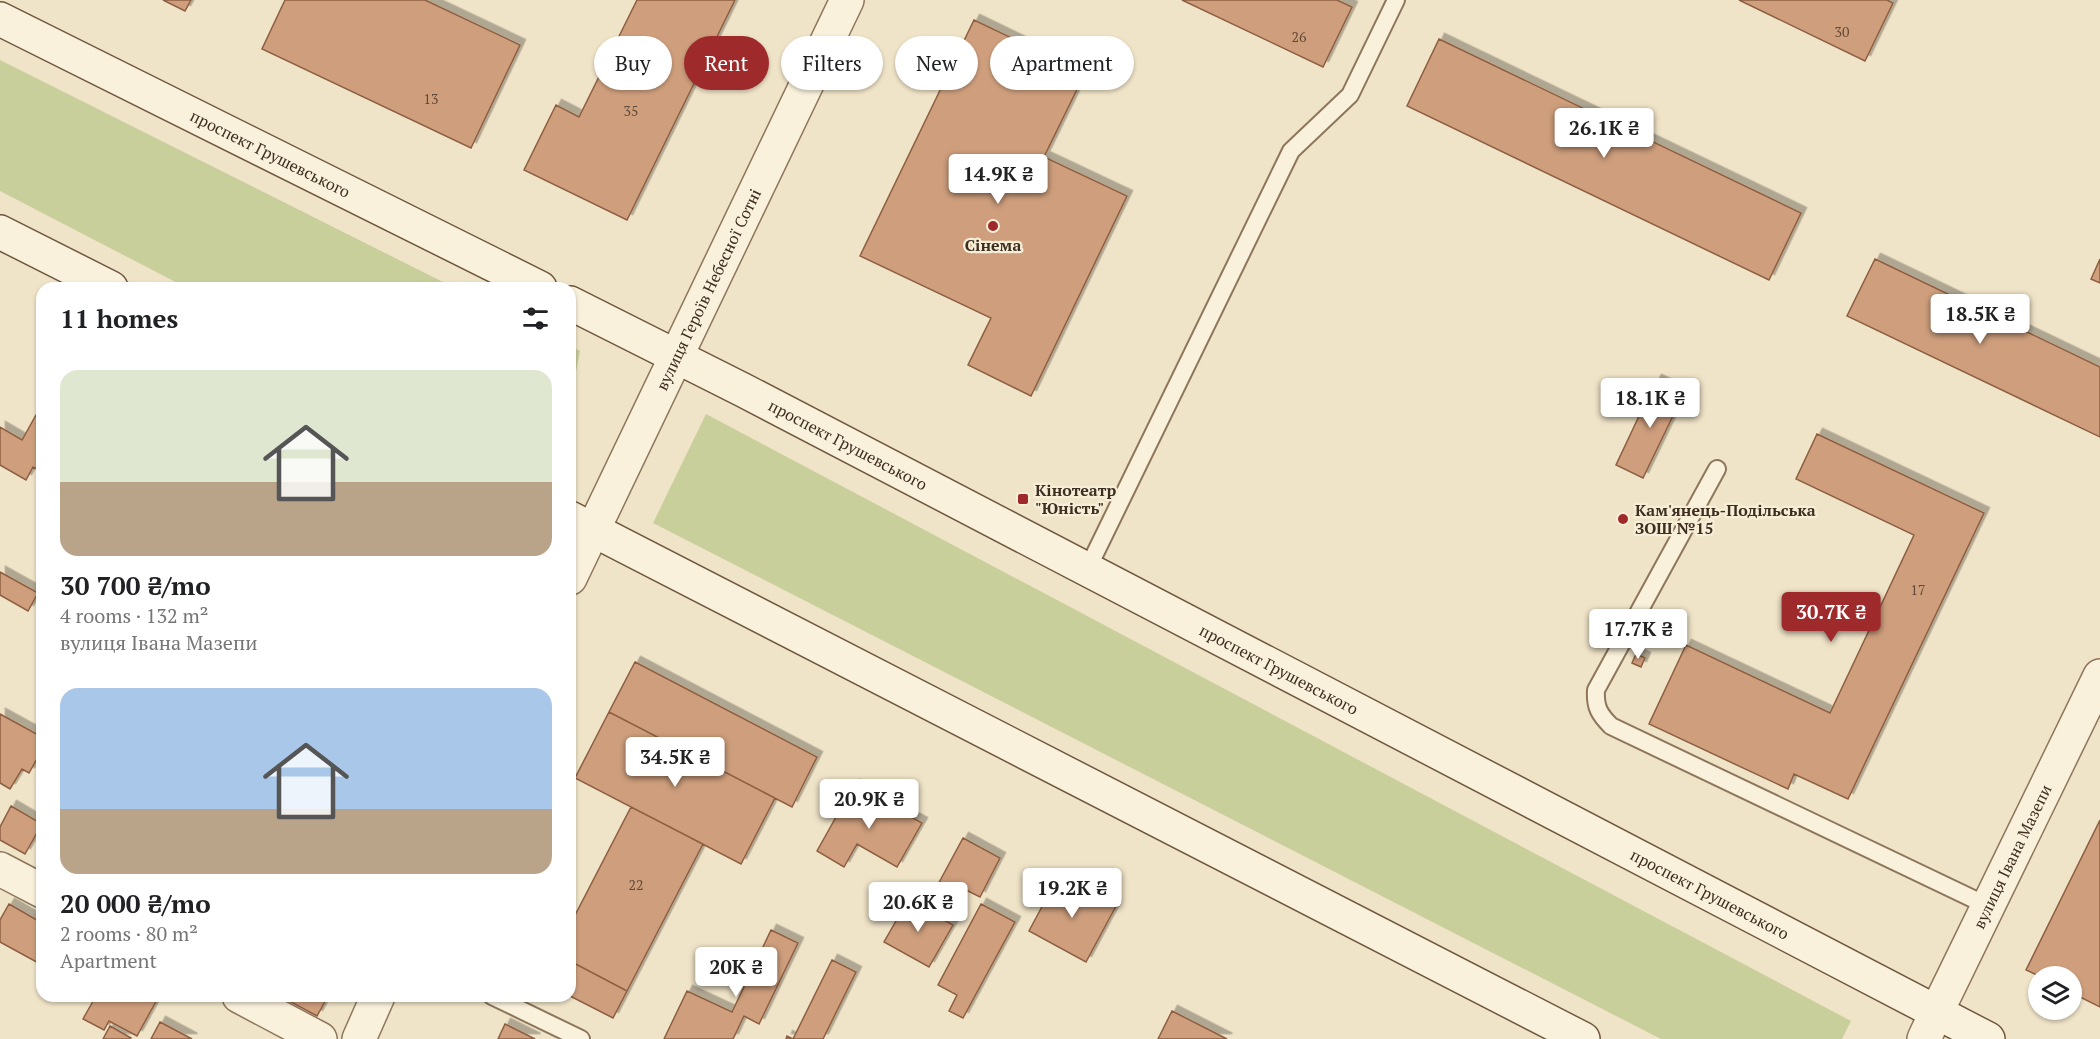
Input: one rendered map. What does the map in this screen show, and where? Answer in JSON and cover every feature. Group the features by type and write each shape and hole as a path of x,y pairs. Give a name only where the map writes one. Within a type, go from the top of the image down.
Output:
{"main road":[{"name":"вулиця Героїв Небесної Сотні","path":"576,549 581,524 675,356 847,0"},
{"name":"проспект Грушевського","path":"0,19 528,282"},
{"path":"0,232 99,282"},
{"name":"проспект Грушевського","path":"576,306 1087,570 1930,1026 1988,1039"},
{"path":"581,524 1583,1039"},
{"name":"вулиця Івана Мазепи","path":"1930,1026 2100,675"},
{"path":"0,868 36,888"},
{"path":"250,1002 320,1039"},
{"path":"359,1039 375,1002"}],"lane":[{"path":"1087,570 1291,151 1350,94 1396,0"},
{"path":"1717,469 1596,690 1595,703 1599,713 1611,726 1988,906"},
{"path":"504,1002 581,1039"}],"green space":[{"path":"0,60 443,282 175,282 0,191"},
{"path":"576,349 580,351 576,371"},
{"path":"706,414 1851,1021 1842,1039 1661,1039 653,523"}],"building":[{"path":"163,0 191,0 185,11"},
{"path":"285,0 425,0 520,45 471,148 262,49"},
{"path":"637,0 735,0 717,36 684,36 684,90 691,90 627,220 524,170 556,105 579,117 594,87 594,90 672,90 672,36 619,36"},
{"path":"1182,0 1337,0 1352,7 1323,67"},
{"path":"1739,0 1887,0 1893,3 1865,61"},
{"name":"Сінема","path":"974,20 1008,36 990,36 990,90 1077,90 1044,157 1127,196 1031,396 968,365 991,318 860,256 940,90 978,90 978,36 966,36"},
{"path":"1439,39 1801,213 1769,280 1407,106"},
{"path":"1875,259 2100,367 2100,437 1847,316"},
{"path":"2100,259 2100,283 2091,279"},
{"path":"1656,380 1684,393 1643,478 1616,465"},
{"path":"36,415 36,469 33,467 26,480 0,465 0,427 22,440"},
{"path":"1817,434 1984,513 1848,799 1794,774 1788,789 1649,724 1686,645 1830,713 1914,535 1796,479"},
{"path":"0,572 36,592 36,597 28,611 0,595"},
{"path":"1636,654 1645,658 1641,667 1632,663"},
{"path":"635,662 817,757 792,807 609,712"},
{"path":"609,712 775,798 741,864 576,779"},
{"path":"0,714 36,734 36,761 29,773 22,769 10,789 0,783"},
{"path":"854,785 922,823 897,867 857,844 844,867 817,851"},
{"path":"11,806 36,821 36,835 25,854 0,840 0,827"},
{"path":"631,807 703,844 627,991 576,964 576,913"},
{"path":"2100,820 2100,1007 2082,998 2082,966 2028,966 2028,971 2026,970"},
{"path":"963,838 1000,858 980,897 962,888 955,901 935,890"},
{"path":"1059,875 1116,906 1086,962 1029,931"},
{"path":"908,900 953,925 929,967 884,942"},
{"path":"9,904 36,920 36,962 0,942 0,920"},
{"path":"981,904 1015,922 963,1018 949,1011 957,995 938,985"},
{"path":"771,930 798,943 759,1024 744,1016 733,1039 664,1039 687,991 732,1012"},
{"path":"832,960 856,972 823,1039 793,1039"},
{"path":"576,964 627,991 613,1018 576,999"},
{"path":"93,1002 156,1002 137,1036 109,1021 104,1030 83,1019"},
{"path":"291,1002 325,1002 317,1016"},
{"path":"1172,1011 1227,1039 1158,1039"},
{"path":"160,1022 192,1039 151,1039"},
{"path":"505,1024 535,1039 498,1039"},
{"path":"110,1026 131,1038 103,1039"}],"place":[{"name":"Сінема","path":"993,226"},
{"name":"Кінотеатр \"Юність\"","path":"1023,499"},
{"name":"Кам'янець-Подільська ЗОШ №15","path":"1623,519"}]}
